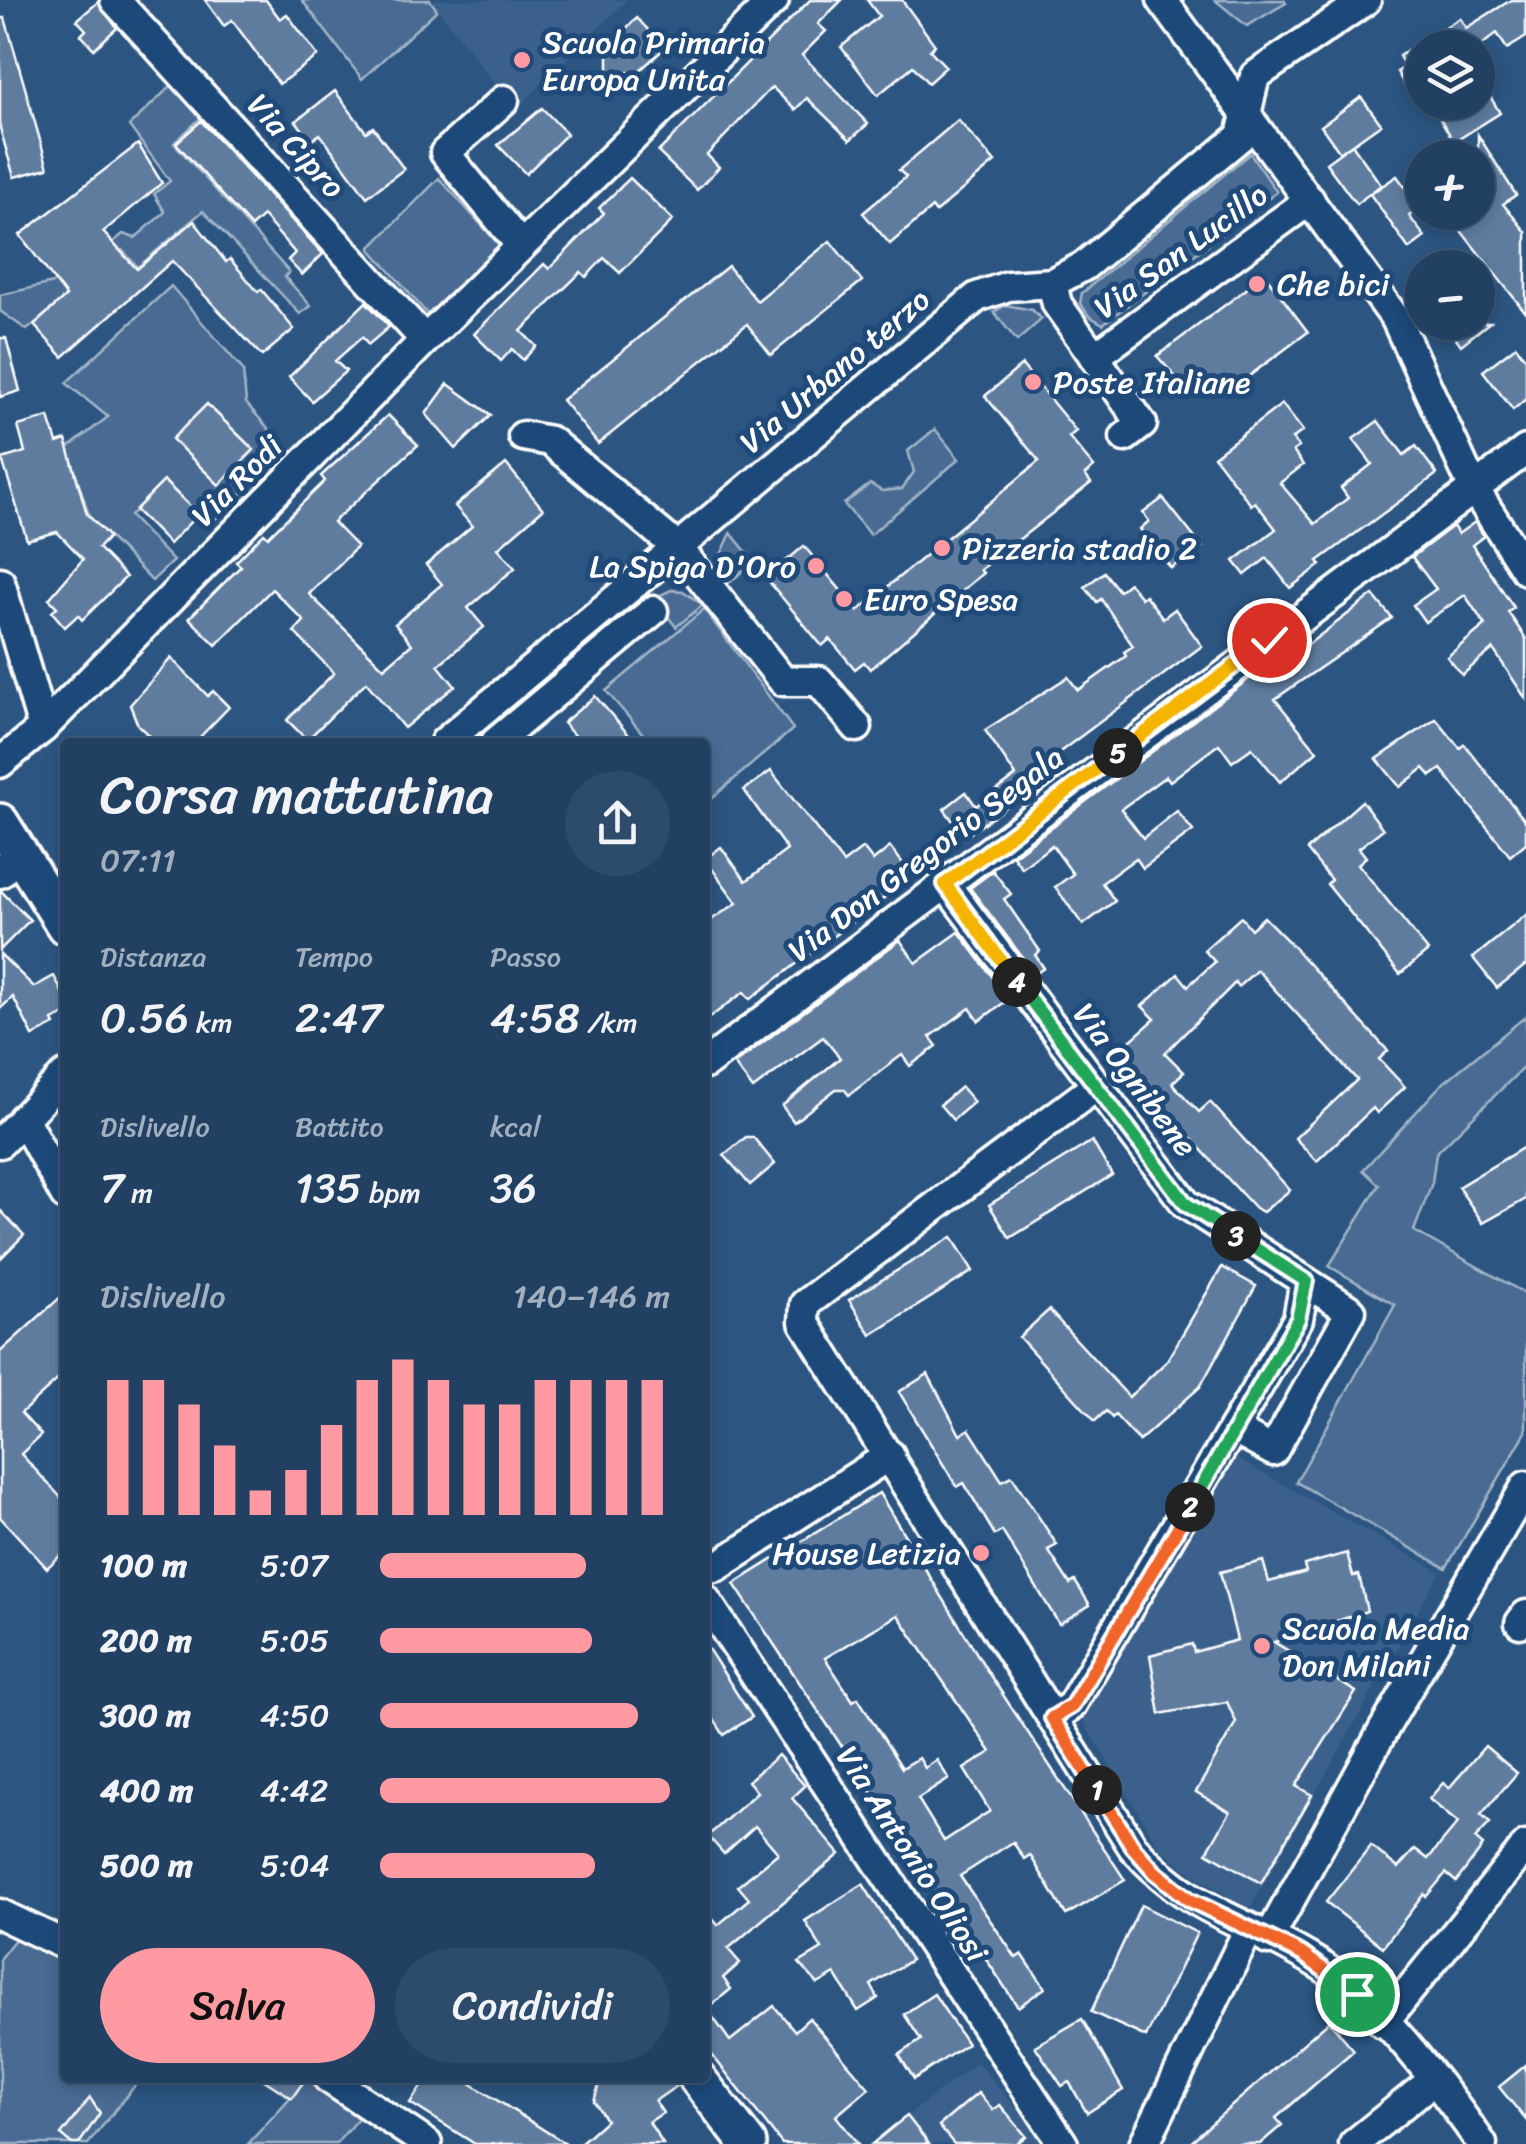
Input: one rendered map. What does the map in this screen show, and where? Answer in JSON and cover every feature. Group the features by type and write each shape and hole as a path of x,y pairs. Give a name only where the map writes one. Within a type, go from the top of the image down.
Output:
{"main road":[{"path":"0,822 11,862 60,920"},
{"path":"701,2083 748,2144"}],"street":[{"name":"Via Cipro","path":"115,0 426,340"},
{"name":"Via Rodi","path":"0,763 43,728 426,340 774,0"},
{"name":"Via San Lucillo","path":"1162,0 1396,319 1473,487 1526,570"},
{"name":"Via Urbano terzo","path":"449,738 977,297 1008,286 1052,283 1084,266 1241,136 1256,76 1366,0"},
{"path":"504,100 445,153 521,246"},
{"name":"Via San Lucillo","path":"1094,358 1310,200"},
{"path":"1052,283 1057,304 1142,424 1125,437"},
{"path":"523,436 550,440 679,549 784,681 819,681 857,728"},
{"name":"Via Don Gregorio Segala","path":"710,1060 1526,450"},
{"path":"0,582 43,728"},
{"path":"606,609 627,632"},
{"path":"501,738 652,611"},
{"path":"482,712 498,738"},
{"name":"Via Ognibene","path":"945,884 1186,1204 1351,1311 1273,1451 1233,1429"},
{"path":"0,1143 60,1081"},
{"path":"1095,1087 805,1304 804,1322 1133,1847 1155,1872 1190,1900 1329,1970 1383,2022 1482,2144"},
{"path":"23,1118 60,1186"},
{"path":"1052,1718 1072,1706 1298,1319 1306,1281"},
{"path":"710,1568 890,1455"},
{"path":"1144,2144 1258,1935 1526,1486"},
{"name":"Via Antonio Oliosi","path":"710,1607 1063,2144"},
{"path":"1383,2022 1526,1846"},
{"path":"0,1914 60,1943"},
{"path":"1354,2144 1432,2081"},
{"path":"343,2083 427,2144"}],"shaded area":[{"path":"302,0 430,0 437,10 362,79"},
{"name":"Scuola Primaria Europa Unita","path":"431,0 627,0 515,110"},
{"path":"1215,0 1284,0 1286,3 1247,26"},
{"path":"174,83 203,116 174,143 289,272 285,277 311,306 300,314 203,211 138,267 122,250 27,330 0,311 0,295 66,280 123,234 135,238 165,212 154,194 170,181 129,126"},
{"path":"1250,153 1277,192 1103,324 1089,316 1080,303 1082,293"},
{"path":"439,178 501,247 430,317 370,248"},
{"path":"171,286 243,370 246,403 287,450 209,525 164,481 130,516 173,561 152,581 97,525 93,528 68,448 108,417 66,383"},
{"path":"1006,305 1032,310 1042,319 1017,341 994,312"},
{"path":"935,429 959,459 870,535 844,504 870,484 882,491 902,489 914,472 908,451"},
{"path":"731,533 754,561 729,583 720,557"},
{"path":"671,590 683,591 703,605 676,627 654,598"},
{"path":"704,609 793,729 710,800 710,738 647,738 606,691"},
{"path":"1526,1016 1526,1065 1436,1153 1432,1183 1414,1231 1526,1294 1526,1432 1446,1568 1296,1482 1395,1305 1329,1266 1379,1185 1363,1170 1441,1085"},
{"name":"Scuola Media Don Milani","path":"1234,1457 1440,1572 1250,1909 1193,1875 1159,1847 1083,1721"},
{"path":"16,1938 60,1960 60,2083 137,2083 88,2144 0,2144 0,1958"},
{"path":"977,2062 1047,2144 871,2144"},
{"path":"303,2083 312,2083 358,2118 336,2144 248,2144"}],"building":[{"path":"205,0 266,0 280,19 287,14 318,56 279,84 232,20 224,26"},
{"path":"810,0 842,0 818,24 826,31 802,55 868,124 850,140 807,98 795,110 772,87 707,155 719,167 697,190 658,152"},
{"path":"867,0 902,0 935,45 930,50 946,67 928,83 913,66 878,95 841,47 879,16"},
{"path":"1511,0 1526,0 1526,37 1507,49 1495,30 1441,30 1460,18 1466,28"},
{"path":"98,2 117,28 94,49 81,35 86,30 77,20"},
{"path":"0,18 5,18 48,168 14,177 0,128"},
{"path":"637,18 665,48 638,72 608,73 608,38 616,38"},
{"path":"1405,67 1405,86 1397,72"},
{"path":"335,91 366,132 373,127 404,169 367,197 320,134 311,141 296,121"},
{"path":"1361,97 1381,124 1340,153 1321,126"},
{"path":"542,108 567,134 526,174 498,145"},
{"path":"958,120 995,162 936,212 932,208 890,244 863,213 906,177 899,170"},
{"path":"1441,120 1489,120 1457,140 1453,140"},
{"path":"201,121 323,254 302,275 288,260 295,253 263,216 251,227 176,143"},
{"path":"138,144 162,183 103,232 137,269 194,221 226,262 230,259 258,292 261,289 294,329 262,356 172,261 63,357 34,325 66,296 20,235"},
{"path":"1352,144 1381,185 1356,204 1326,163"},
{"path":"1495,162 1516,195 1503,204 1526,232 1526,313 1495,274 1495,250 1476,250 1460,230 1495,230"},
{"path":"1397,176 1405,187 1405,230 1420,230 1425,237 1409,249 1370,194"},
{"path":"630,178 673,220 620,273 604,258 586,277 581,272 521,331 536,346 523,360 512,349 501,361 474,334 544,264 549,269 604,213 599,208"},
{"path":"830,241 862,281 771,355 747,324 598,444 562,400 728,266 757,301"},
{"path":"1265,275 1308,332 1229,391 1222,383 1212,391 1203,380 1189,392 1157,356"},
{"path":"366,302 389,327 368,345 362,337 335,361 346,371 312,401 289,377"},
{"path":"0,338 6,338 20,391 0,397"},
{"path":"1516,346 1526,359 1526,399 1513,410 1483,371"},
{"path":"1022,365 1076,431 1069,437 1094,467 1085,475 1091,483 980,570 983,573 870,669 864,662 855,669 830,639 822,646 766,578 804,546 858,611 994,499 1039,461 985,396"},
{"path":"448,384 491,415 456,449 426,414"},
{"path":"207,404 254,450 219,485 172,439"},
{"path":"1282,404 1303,431 1292,439 1299,447 1293,451 1303,465 1280,483 1315,524 1348,498 1341,488 1372,464 1353,439 1378,421 1404,455 1416,446 1437,474 1318,561 1321,565 1290,588 1267,558 1245,575 1234,561 1276,529 1255,502 1251,505 1214,456"},
{"path":"388,415 418,445 333,522 357,547 309,594 384,668 412,644 395,624 442,584 426,565 472,526 455,506 506,464 543,509 498,548 515,568 468,608 484,627 438,665 455,686 404,728 366,682 309,738 287,720 334,673 294,632 304,621 272,589 216,645 189,618 241,566 236,562 264,533 268,537 325,481 321,476"},
{"path":"49,417 57,443 66,440 87,514 109,537 98,548 126,577 82,620 78,615 65,627 52,612 57,607 49,599 83,559 57,532 27,540 2,459 25,452 18,426"},
{"path":"164,481 198,514 169,544 135,510"},
{"path":"1163,498 1202,547 1171,568 1140,529 1149,521 1143,513"},
{"path":"1475,522 1484,536 1472,545 1514,608 1508,612 1526,639 1526,699 1493,649 1462,675 1447,657 1485,625 1465,595 1425,622 1413,605 1436,589 1412,557 1453,526 1458,534"},
{"path":"1104,572 1119,591 1129,583 1141,598 1145,595 1163,618 1175,609 1202,646 1049,760 1056,770 965,837 944,809 966,792 976,806 1016,776 985,730 1068,677 1078,690 1126,656 1124,652 1133,646 1101,599 1097,602 1085,587"},
{"path":"1373,595 1392,618 1275,699 1317,751 1280,782 1252,748 1232,762 1219,744 1170,781 1166,776 1121,809 1143,838 1177,811 1193,831 1143,868 1136,858 1102,883 1115,901 1083,925 1055,887 1073,874 1052,845 1022,868 1013,856 1293,646 1298,652"},
{"path":"171,658 208,696 213,691 229,707 199,738 151,738 138,725 130,705"},
{"path":"595,696 632,738 576,738 563,723"},
{"path":"1436,719 1460,748 1464,744 1526,822 1526,843 1510,856 1441,769 1431,776 1424,768 1400,787 1377,759"},
{"path":"771,771 843,863 863,848 873,861 890,847 913,876 750,999 744,992 710,1017 710,921 737,903 710,866 710,855 721,847 746,881 787,850 744,790"},
{"path":"1362,801 1383,829 1359,848 1366,857 1358,864 1428,951 1400,974 1327,884 1331,880 1307,850"},
{"path":"993,871 1011,894 1004,899 1040,951 1035,955 1044,968 1035,974 970,888"},
{"path":"0,890 30,920 0,950"},
{"path":"1526,915 1526,965 1497,988 1473,958"},
{"path":"1241,917 1251,929 1264,917 1288,941 1388,1051 1379,1059 1405,1087 1377,1113 1373,1108 1317,1161 1295,1138 1357,1080 1257,970 1238,987 1235,983 1165,1053 1184,1072 1172,1083 1199,1112 1210,1102 1290,1190 1263,1212 1255,1208 1114,1055 1155,1019 1142,1006 1178,974 1188,986 1215,962 1204,950"},
{"path":"959,932 1006,995 1006,1001 979,1021 970,1008 930,1037 937,1046 910,1066 902,1055 849,1095 844,1089 836,1089 794,1122 782,1106 840,1058 823,1037 753,1089 734,1064 900,940 916,963"},
{"path":"0,954 34,987 54,976 60,988 60,1016 53,1020 55,1025 33,1036 13,997 0,1009"},
{"path":"961,1087 974,1102 953,1120 940,1105"},
{"path":"746,1137 753,1137 775,1164 750,1185 724,1155"},
{"path":"1092,1141 1112,1175 1010,1238 989,1205"},
{"path":"1526,1146 1526,1199 1483,1223 1458,1187"},
{"path":"0,1210 24,1235 0,1259"},
{"path":"952,1237 973,1271 871,1335 849,1300"},
{"path":"1222,1267 1256,1286 1200,1387 1139,1441 1115,1415 1112,1418 1106,1411 1095,1421 1019,1337 1049,1310 1129,1397 1166,1362"},
{"path":"60,1298 60,1378 21,1413 41,1435 21,1454 60,1497 60,1556 47,1568 0,1517 0,1352"},
{"path":"928,1374 960,1435 969,1429 1002,1481 1012,1476 1057,1545 1048,1550 1070,1584 1075,1581 1090,1605 1059,1624 1002,1531 995,1535 964,1483 957,1487 899,1392"},
{"path":"879,1493 988,1672 1125,1880 1066,1915 1030,1855 1024,1859 1013,1842 960,1876 1016,1958 1022,1954 1045,1988 1018,2007 978,1947 966,1954 944,1918 949,1915 870,1789 734,1584","holes":["898,1615 991,1752 964,1769 990,1811 944,1841 918,1799 949,1779 937,1760 925,1768 919,1758 902,1768 858,1698 853,1701 825,1658"]},
{"path":"1347,1553 1353,1576 1359,1575 1367,1611 1274,1642 1356,1692 1296,1786 1312,1795 1261,1883 1207,1852 1230,1812 1196,1792 1236,1722 1227,1702 1160,1714 1150,1655 1192,1644 1194,1652 1237,1640 1220,1572 1263,1561 1269,1582 1306,1572 1304,1565"},
{"path":"710,1652 752,1717 724,1735 710,1714"},
{"path":"1485,1746 1517,1773 1481,1815 1490,1823 1475,1839 1483,1846 1456,1882 1446,1873 1426,1897 1424,1894 1383,1947 1326,1902 1371,1846 1398,1868 1415,1849 1428,1859 1458,1823 1429,1799 1443,1783 1449,1788"},
{"path":"778,1755 805,1786 792,1798 840,1854 728,1949 740,1963 723,1978 731,1989 710,2006 710,1916 718,1925 749,1899 738,1886 778,1853 755,1826 724,1854 710,1838 757,1792 748,1781"},
{"path":"863,1884 911,1960 871,1985 878,1998 858,2011 835,1974 818,1984 799,1963 822,1949 805,1921"},
{"path":"1141,1905 1197,1933 1146,2037 1091,2012"},
{"path":"934,1994 967,2044 914,2079 899,2055 921,2040 904,2014"},
{"path":"774,2006 795,2031 809,2018 869,2088 836,2116 858,2144 782,2144 710,2052 710,2013 730,2041"},
{"path":"1082,2019 1123,2090 1087,2113 1069,2082 1062,2086 1035,2046"},
{"path":"1329,2021 1354,2050 1276,2118 1282,2125 1260,2144 1188,2144"},
{"path":"1526,2065 1526,2120 1499,2087"},
{"path":"269,2083 302,2083 292,2098"},
{"path":"424,2083 470,2083 566,2144 475,2144 410,2103"},
{"path":"599,2083 678,2085 655,2101 663,2113 649,2122 663,2144 579,2144 606,2120 594,2101"},
{"path":"978,2093 993,2110 1000,2105 1026,2136 1016,2144 954,2144 939,2126"},
{"path":"90,2098 100,2113 79,2144 72,2144 61,2135"},
{"path":"907,2116 929,2144 872,2144 894,2126"}],"place":[{"name":"Scuola Primaria Europa Unita","path":"522,60"},
{"name":"Che bici","path":"1257,284"},
{"name":"Poste Italiane","path":"1033,382"},
{"name":"Pizzeria stadio 2","path":"942,548"},
{"name":"La Spiga D'Oro","path":"816,566"},
{"name":"Euro Spesa","path":"844,599"},
{"name":"House Letizia","path":"981,1553"},
{"name":"Scuola Media Don Milani","path":"1262,1646"}],"route":[{"path":"1269,640 945,884 1186,1204 1306,1281 1298,1319 1222,1453 1072,1706 1052,1718 1133,1847 1155,1872 1190,1900 1329,1970 1357,1994"}]}
